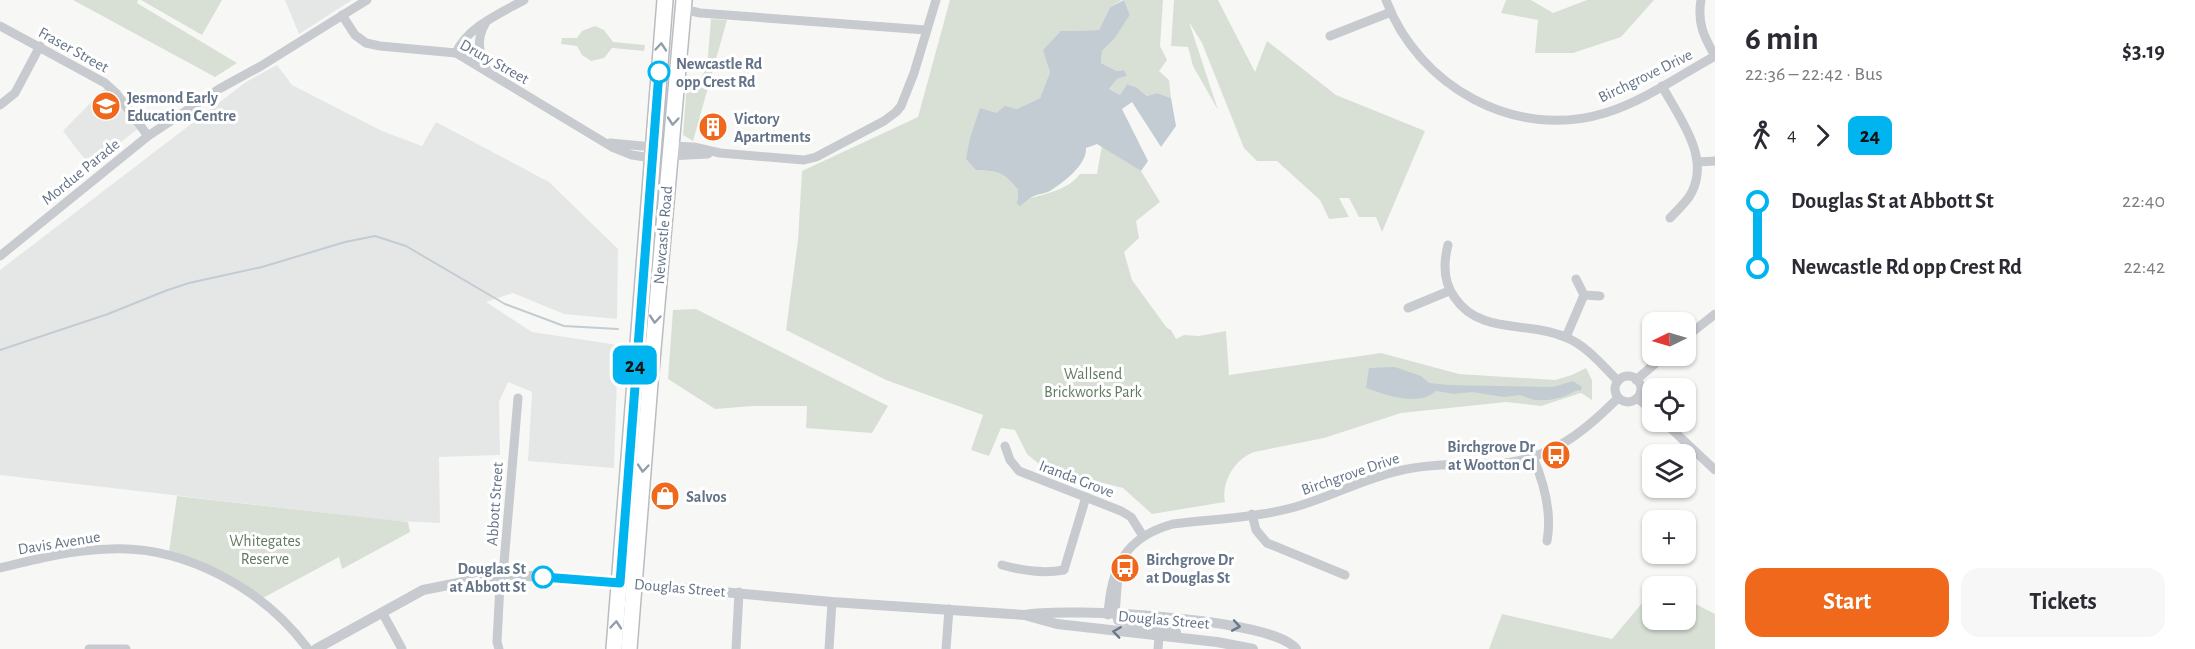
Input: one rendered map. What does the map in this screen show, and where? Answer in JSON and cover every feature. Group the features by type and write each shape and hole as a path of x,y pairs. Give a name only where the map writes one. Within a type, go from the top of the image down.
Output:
{"highway":[{"name":"Newcastle Road","path":"629,649 627,583 652,152 665,0"},
{"name":"Newcastle Road","path":"614,649 627,583 683,5"},
{"path":"652,152 670,151"}],"street":[{"name":"Mordue Parade","path":"0,256 148,136 219,89 261,66 367,0"},
{"path":"456,53 467,37 486,22 524,0"},
{"path":"670,151 789,160 810,159 884,121 896,112 906,97 936,0"},
{"name":"Birchgrove Drive","path":"1386,0 1416,53 1439,77 1473,99 1508,114 1544,120 1586,118 1619,108 1715,56"},
{"path":"1701,0 1699,22 1702,33 1715,56"},
{"path":"683,5 712,14 927,30"},
{"path":"1330,36 1391,12"},
{"name":"Drury Street","path":"342,15 356,35 366,43 456,53 599,139 652,152"},
{"path":"486,22 481,31 479,49 488,72"},
{"name":"Fraser Street","path":"0,26 105,83 116,93 148,136"},
{"path":"0,105 15,93 40,46"},
{"path":"1662,86 1691,139 1698,162 1693,190 1670,218"},
{"path":"1698,162 1715,161"},
{"path":"1448,245 1444,260 1449,291 1469,313 1487,322 1543,330 1566,337 1582,346 1618,381"},
{"path":"1566,337 1584,295 1576,279"},
{"path":"1408,308 1449,291"},
{"path":"1584,295 1600,296"},
{"path":"1696,329 1715,314"},
{"path":"1636,380 1652,366"},
{"path":"1625,377 1636,380 1640,387 1637,398 1629,402 1618,398 1615,391 1618,381 1625,377"},
{"name":"Abbott Street","path":"499,649 497,642 500,584 503,574 518,398"},
{"name":"Birchgrove Drive","path":"1112,616 1122,560 1133,544 1143,536 1173,524 1273,512 1308,503 1398,471 1432,465 1505,463 1533,457 1553,450 1577,435 1618,398"},
{"path":"1637,398 1642,402"},
{"path":"1675,432 1715,470"},
{"name":"Iranda Grove","path":"1005,446 1010,460 1019,471 1121,511 1131,518 1143,536"},
{"path":"1533,457 1540,476 1549,519 1547,541"},
{"path":"1002,566 1024,571 1064,570 1086,497"},
{"path":"1252,514 1256,530 1267,543 1345,575"},
{"name":"Davis Avenue","path":"0,568 77,551 111,549 159,553 197,565 239,587 267,607 308,649"},
{"name":"Douglas Street","path":"316,649 423,590 503,574 739,592 832,602 1025,615 1053,612 1237,626 1280,637 1293,644 1296,649"},
{"path":"736,649 739,592"},
{"path":"829,649 832,602"},
{"path":"946,649 949,609"},
{"path":"382,612 402,649"},
{"name":"Douglas Street","path":"1025,615 1057,624 1217,642 1253,649"},
{"path":"1057,624 1074,620 1101,620 1112,616 1120,621 1217,642"},
{"path":"1158,649 1159,636"},
{"path":"89,649 126,649"}],"shaded area":[{"path":"285,0 352,0 299,34"},
{"path":"1124,0 1130,15 1115,38 1102,51 1101,63 1117,71 1124,70 1127,76 1117,79 1109,89 1120,95 1127,84 1136,87 1147,96 1157,93 1171,98 1176,126 1161,147 1132,102 1122,109 1148,161 1141,171 1097,144 1086,148 1079,167 1062,183 1050,191 1032,197 1020,206 1017,204 1018,190 1009,179 995,172 976,170 966,159 980,108 996,113 1005,106 1017,109 1040,98 1050,72 1043,50 1061,31 1099,30 1110,7"},
{"path":"277,65 292,85 382,131 422,146 436,122 549,182 618,249 617,319 564,314 513,293 486,302 532,332 618,345 614,468 528,461 532,392 508,382 499,402 500,455 439,457 440,523 396,521 0,475 0,270 246,82"},
{"name":"Jesmond Early Education Centre","path":"109,84 139,128 90,166 63,131"},
{"path":"1395,367 1421,376 1429,383 1553,387 1573,381 1582,387 1581,391 1549,400 1534,400 1520,395 1504,397 1472,392 1454,394 1436,391 1429,396 1411,399 1366,388 1369,368"}],"green space":[{"path":"73,0 138,0 137,3 237,63 215,77"},
{"path":"141,0 222,0 202,35"},
{"name":"Wallsend Brickworks Park","path":"950,0 1122,0 1110,7 1099,30 1061,31 1040,98 1017,109 1005,107 996,113 976,170 995,172 1009,179 1018,190 1017,203 1059,189 1080,174 1097,174 1102,145 1141,171 1160,202 1136,221 1139,238 1124,252 1132,280 1176,339 1184,335 1199,336 1226,331 1229,375 1381,353 1459,374 1555,380 1586,368 1592,380 1592,400 1581,393 1541,406 1506,402 1401,413 1324,438 1254,452 1241,460 1231,472 1225,487 1225,502 1152,514 1123,488 1044,468 1027,454 1015,430 1001,428 989,456 971,450 983,415 886,380 786,330 798,240 802,171 918,117"},
{"path":"1124,0 1163,0 1160,46 1167,60 1159,71 1169,80 1171,98 1157,93 1147,96 1136,87 1127,84 1120,95 1109,89 1117,79 1127,76 1124,70 1117,71 1101,63 1102,51 1115,38 1130,15"},
{"path":"1174,0 1218,0 1255,72 1267,41 1336,95 1425,131 1382,232 1376,217 1359,217 1349,198 1339,198 1349,217 1329,219 1320,200 1277,161 1257,161 1244,148 1202,43 1189,22 1218,110 1193,66 1188,47 1171,46"},
{"path":"1506,0 1531,0 1553,13 1587,0 1654,0 1621,37 1573,53 1535,53 1538,20 1501,13"},
{"path":"711,19 727,20 693,141 683,135 687,82 698,82 707,68"},
{"path":"595,26 604,30 613,42 645,45 644,51 612,48 604,58 591,61 582,55 577,46 561,44 562,38 577,38 582,31"},
{"path":"696,309 888,406 872,433 806,428 807,406 715,409 668,379 673,310"},
{"name":"Whitegates Reserve","path":"177,496 408,522 410,532 342,569 339,557 263,598 169,552"},
{"path":"1642,603 1642,630 1696,630 1696,604 1715,614 1715,649 1489,649 1502,614 1612,639"}],"waterway":[{"path":"0,350 108,314 189,283 262,267 345,242 375,236 406,246 505,304 564,326 618,329"}],"bus line":[{"name":"24","path":"543,577 620,583 659,72"}],"place":[{"name":"Newcastle Rd opp Crest Rd","path":"659,72"},
{"name":"Jesmond Early Education Centre","path":"106,106"},
{"name":"Victory Apartments","path":"713,127"},
{"name":"Birchgrove Dr at Wootton Cl","path":"1556,455"},
{"name":"Salvos","path":"665,496"},
{"name":"Birchgrove Dr at Douglas St","path":"1125,568"},
{"name":"Douglas St at Abbott St","path":"543,577"}]}
